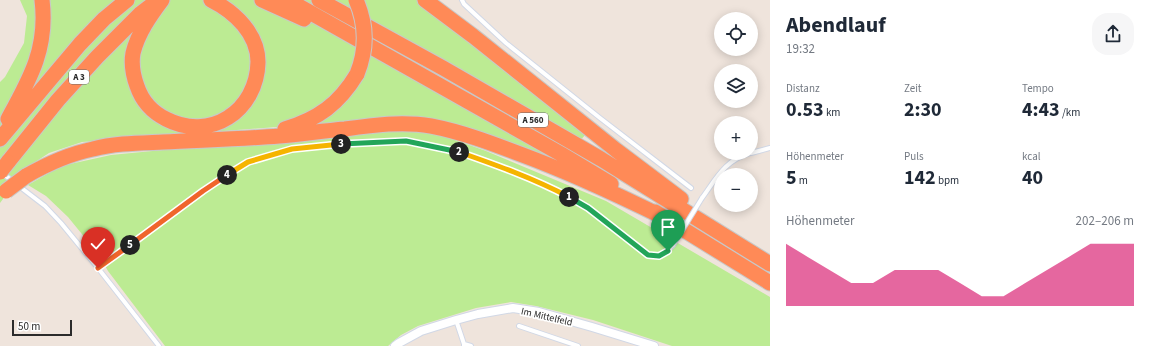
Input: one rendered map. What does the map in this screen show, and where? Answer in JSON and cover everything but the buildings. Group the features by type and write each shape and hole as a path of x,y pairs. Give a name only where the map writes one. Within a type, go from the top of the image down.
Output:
{"highway":[{"path":"0,133 31,74 37,59 43,25 42,0"},
{"name":"A 3","path":"0,139 80,44 104,19 126,0"},
{"name":"A 3","path":"3,169 58,100 97,57 140,14 158,0"},
{"path":"162,0 146,22 136,43 132,65 134,79 146,104 157,115 172,122 188,126 202,127 218,123 231,116 241,107 249,97 254,86 258,60 256,48 242,22 231,12 211,0"},
{"path":"262,0 387,56"},
{"name":"A 560","path":"288,0 593,172 770,283"},
{"name":"A 560","path":"319,0 443,68 601,159 770,264"},
{"path":"253,138 300,124 320,114 338,100 349,88 357,74 363,57 365,38 362,19 356,0"},
{"path":"425,0 743,248"},
{"path":"442,0 473,36"},
{"path":"3,193 26,176 45,166 66,157 94,148 130,144 253,138 391,124 411,124 430,126 458,132 486,141 566,172 663,217"}],"street":[{"name":"Im Mittelfeld","path":"395,346 421,331 478,314 512,308 547,314 592,326 654,346"}],"lane":[{"path":"462,0 464,4 506,43 691,188"},
{"path":"98,268 203,191 248,162 292,149 361,142 406,141 464,154 512,171 568,196 588,208 648,255 659,256 668,251 673,245 719,172 735,160"},
{"path":"758,151 770,148"},
{"path":"3,169 45,206 61,223 159,346"},
{"path":"456,320 464,345 471,346"},
{"path":"519,326 578,346"}],"green space":[{"path":"20,0 437,0 586,134 561,162 393,118 82,142 49,153 26,168 0,203 0,82 5,77 24,43 27,16"},
{"path":"397,129 430,131 486,151 606,201 770,297 770,346 672,346 593,320 536,306 511,302 476,308 418,326 401,335 388,346 165,346 108,271 99,255 68,217 46,196 28,185 61,166 111,155"}],"route":[{"path":"98,268 203,191 248,162 292,149 346,143 406,141 456,151 523,175 568,196 588,208 648,255 659,256 668,251"}]}
